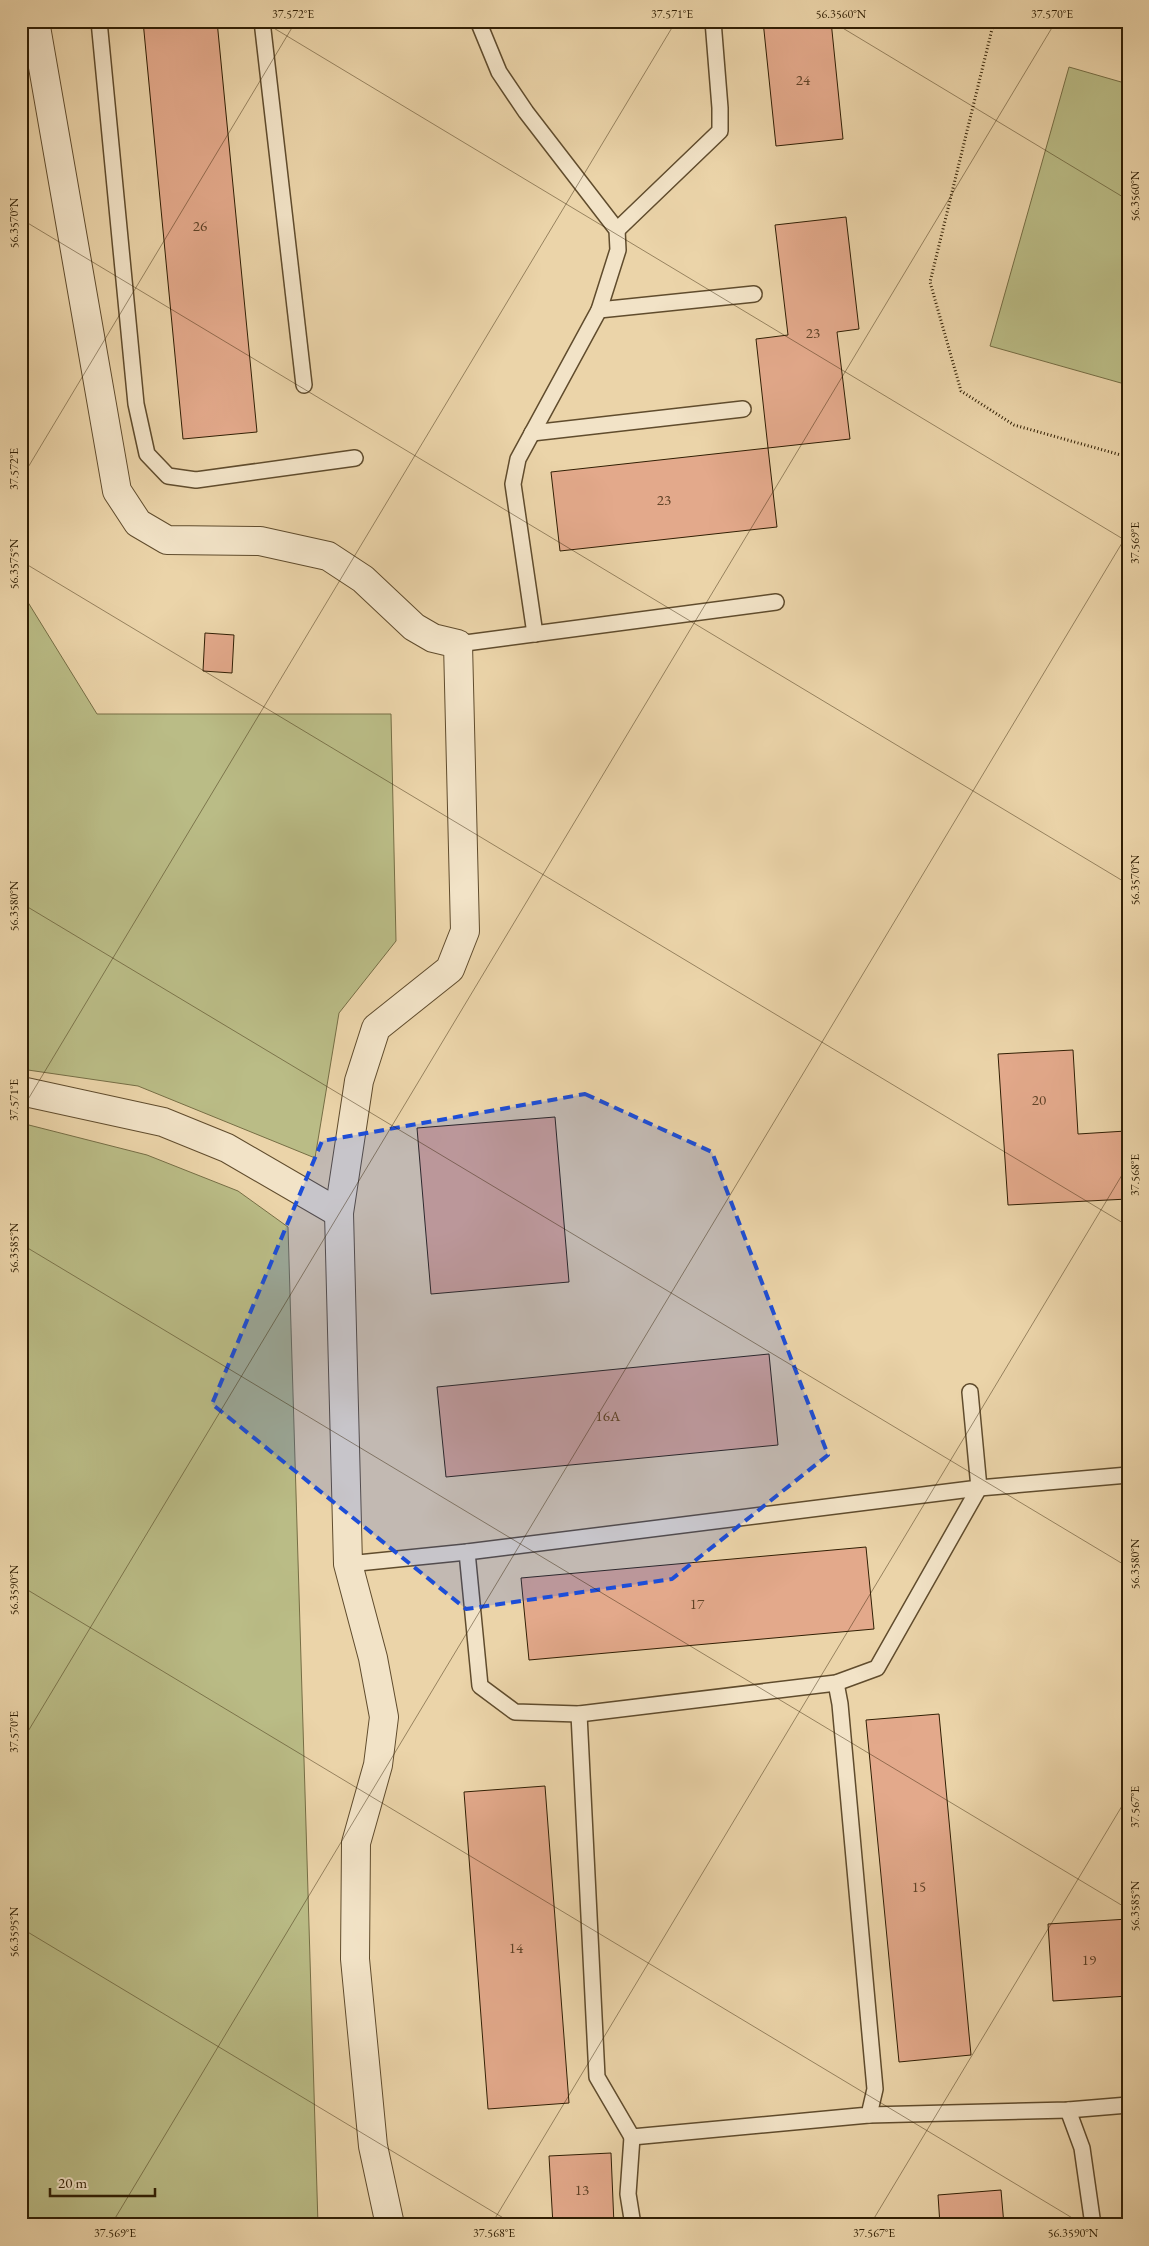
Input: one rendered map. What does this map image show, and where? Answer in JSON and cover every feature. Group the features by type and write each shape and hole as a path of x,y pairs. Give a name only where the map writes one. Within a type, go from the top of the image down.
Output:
{"street":[{"path":"35,21 117,491 138,524 167,540 260,541 328,556 363,579 414,627 433,638 458,644 465,931 450,969 376,1028 359,1081 339,1213 348,1564 373,1658 384,1717 378,1765 356,1843 355,1958 373,2146 390,2225"},
{"path":"21,1092 163,1122 227,1148 339,1213"}],"lane":[{"path":"99,21 136,404 147,454 168,476 196,480 356,458"},
{"path":"262,21 304,385"},
{"path":"478,21 499,72 526,112 618,230 618,250 599,310 518,459 513,484 535,634"},
{"path":"618,230 720,131 713,21"},
{"path":"599,310 754,294"},
{"path":"532,433 743,409"},
{"path":"458,644 776,602"},
{"path":"466,1552 480,1686 515,1712 578,1714 836,1683 877,1668 979,1488 970,1392"},
{"path":"348,1564 466,1552 979,1488 1128,1475"},
{"path":"836,1683 840,1704 875,2089 869,2115"},
{"path":"578,1714 597,2077 632,2137 628,2194 632,2225"},
{"path":"632,2137 869,2115 1068,2110 1128,2105"},
{"path":"1068,2110 1082,2148 1093,2225"}],"path":[{"path":"994,21 930,282 962,391 1014,425 1128,457"}],"highlighted area":[{"path":"585,1094 712,1152 828,1455 672,1579 466,1609 212,1404 322,1141"}],"green space":[{"path":"1069,67 1128,84 1128,385 990,346"},
{"path":"21,591 97,714 391,714 396,941 339,1013 315,1158 138,1086 21,1069"},
{"path":"21,1123 147,1155 238,1191 288,1227 318,2225 21,2225"}],"building":[{"path":"143,21 217,21 257,432 183,439"},
{"path":"763,21 831,21 843,139 776,146"},
{"path":"846,217 859,329 837,332 850,439 768,448 756,339 788,335 775,225"},
{"path":"768,448 777,527 560,551 551,472"},
{"path":"205,633 234,635 232,673 203,671"},
{"path":"1073,1050 1078,1134 1126,1131 1122,1069 1128,1069 1128,1199 1008,1205 998,1054"},
{"path":"555,1117 569,1282 431,1294 417,1128"},
{"path":"769,1354 778,1445 446,1477 437,1387"},
{"path":"866,1547 874,1629 529,1660 521,1578"},
{"path":"939,1714 971,2055 899,2062 866,1720"},
{"path":"545,1786 569,2103 488,2109 464,1792"},
{"path":"1128,1919 1128,1996 1053,2001 1048,1924"},
{"path":"611,2153 614,2225 553,2225 549,2156"},
{"path":"1001,2190 1004,2225 940,2225 938,2195"}]}
